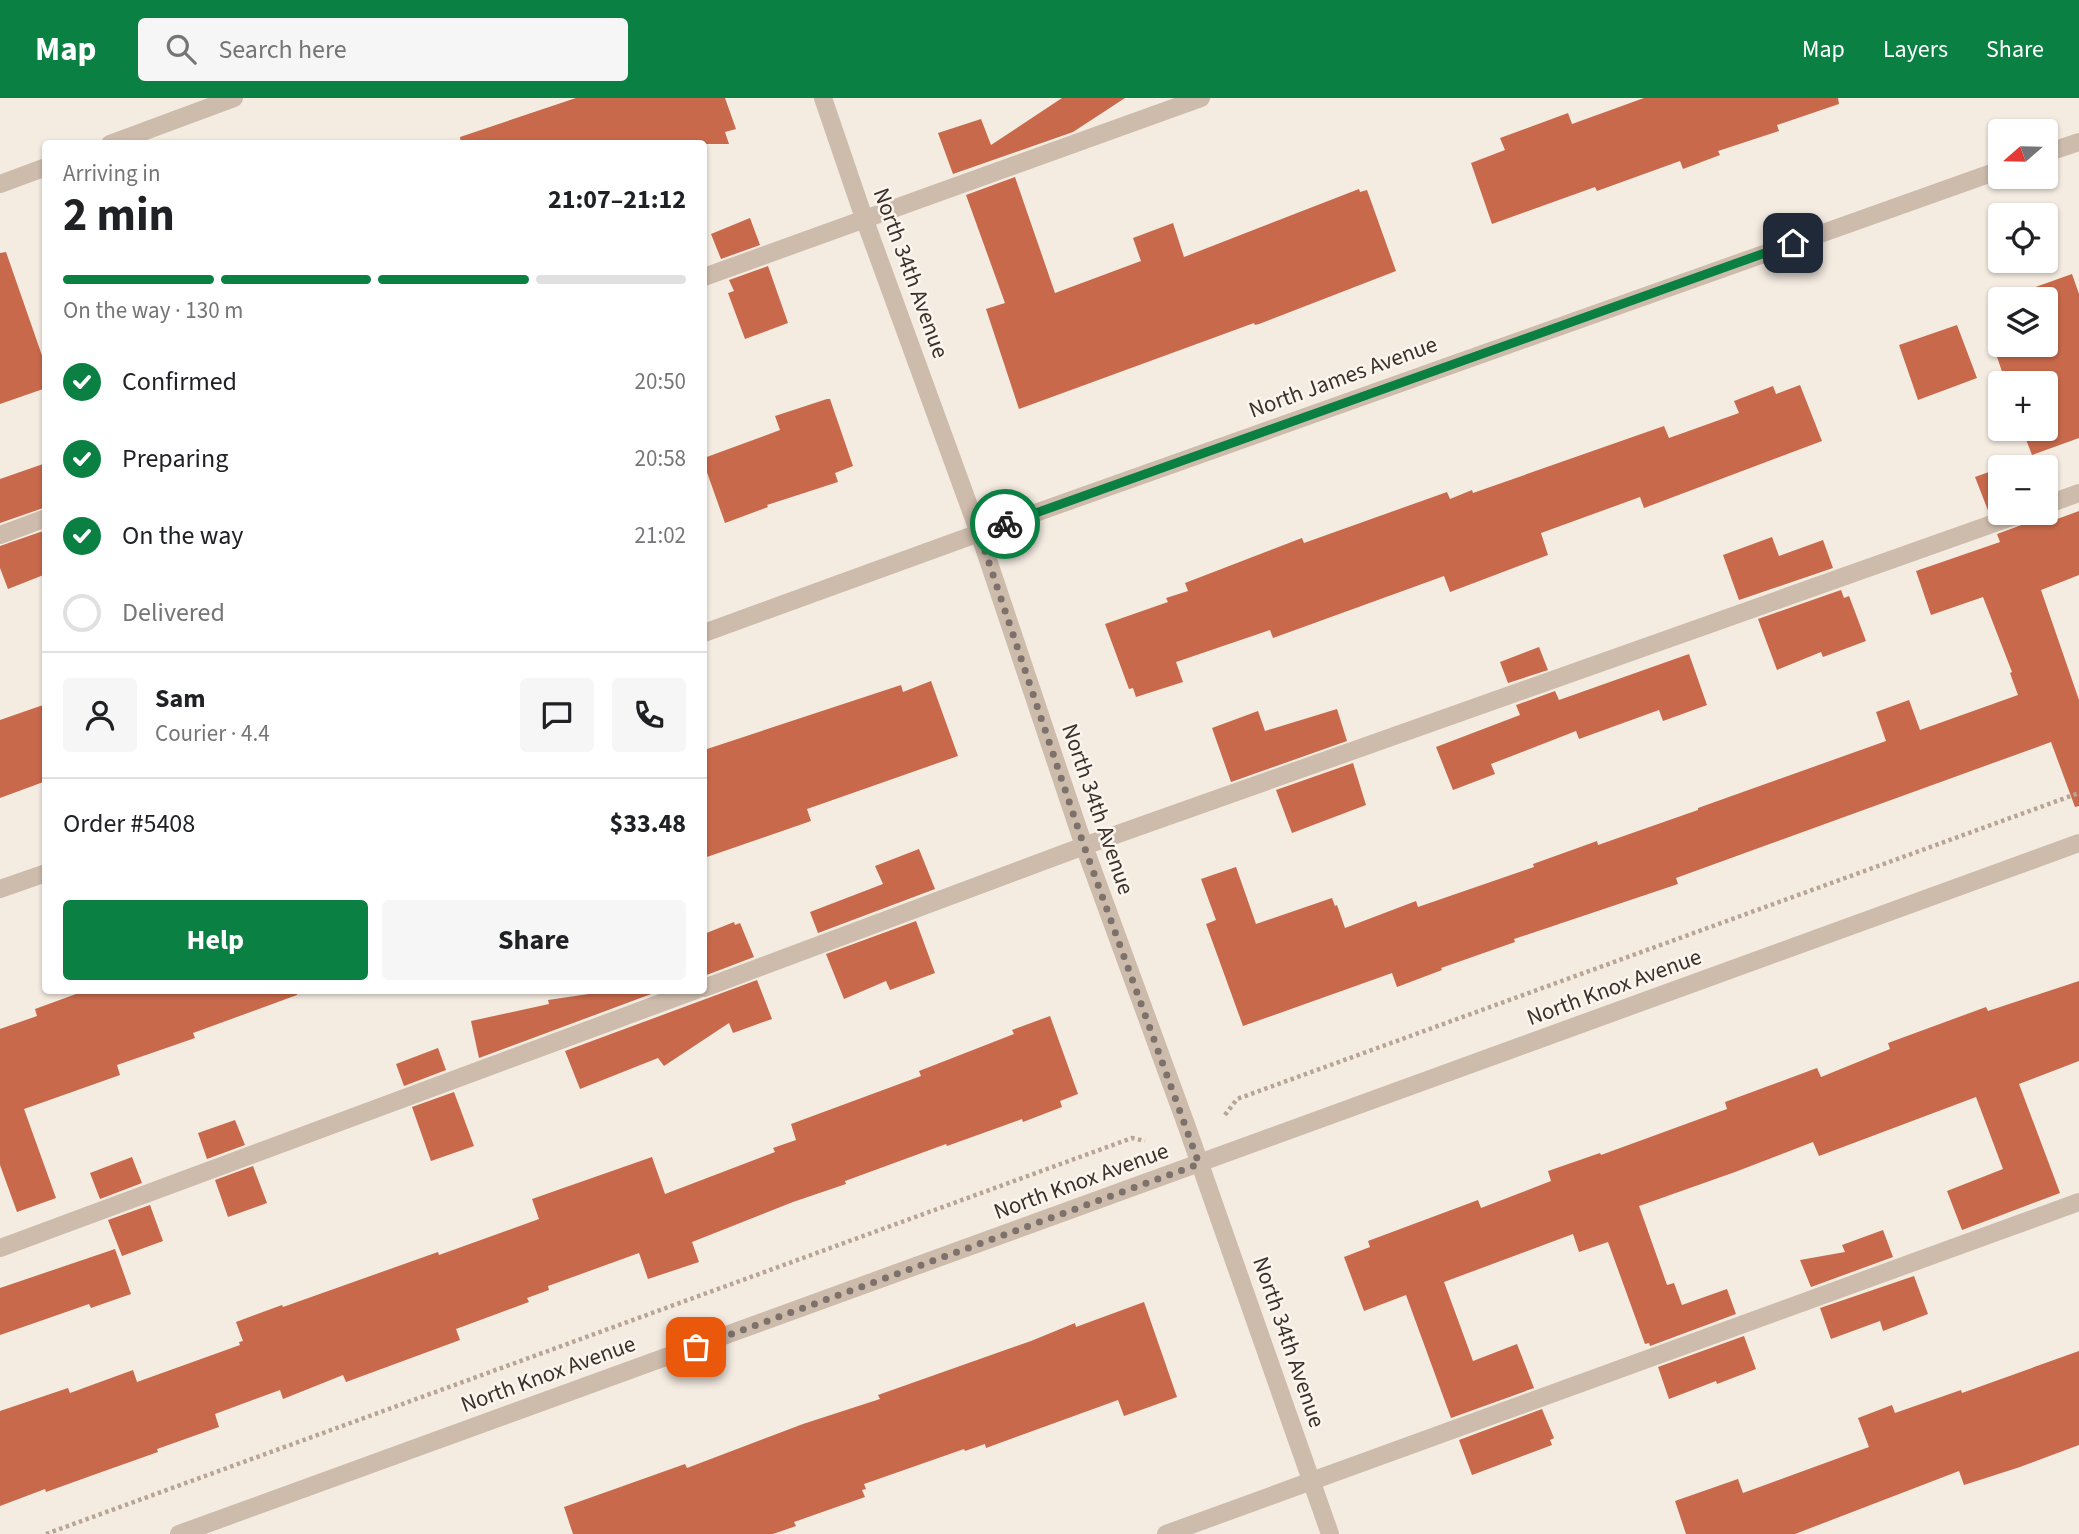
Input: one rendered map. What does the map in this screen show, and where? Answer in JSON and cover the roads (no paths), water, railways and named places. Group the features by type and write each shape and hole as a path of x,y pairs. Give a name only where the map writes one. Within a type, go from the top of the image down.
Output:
{"street":[{"path":"121,140 234,98"},
{"name":"North 34th Avenue","path":"823,98 979,533 1084,846 1330,1534"},
{"path":"707,276 1201,98"},
{"path":"2058,149 2079,142"},
{"path":"0,184 42,168"},
{"name":"North James Avenue","path":"707,632 1988,174"},
{"path":"2058,501 2079,493"},
{"path":"0,535 42,519"},
{"path":"707,987 1084,846 1989,525"},
{"name":"North Knox Avenue","path":"179,1534 2079,844"},
{"path":"0,889 42,874"},
{"path":"0,1248 685,994"},
{"path":"1166,1534 2079,1202"}]}
